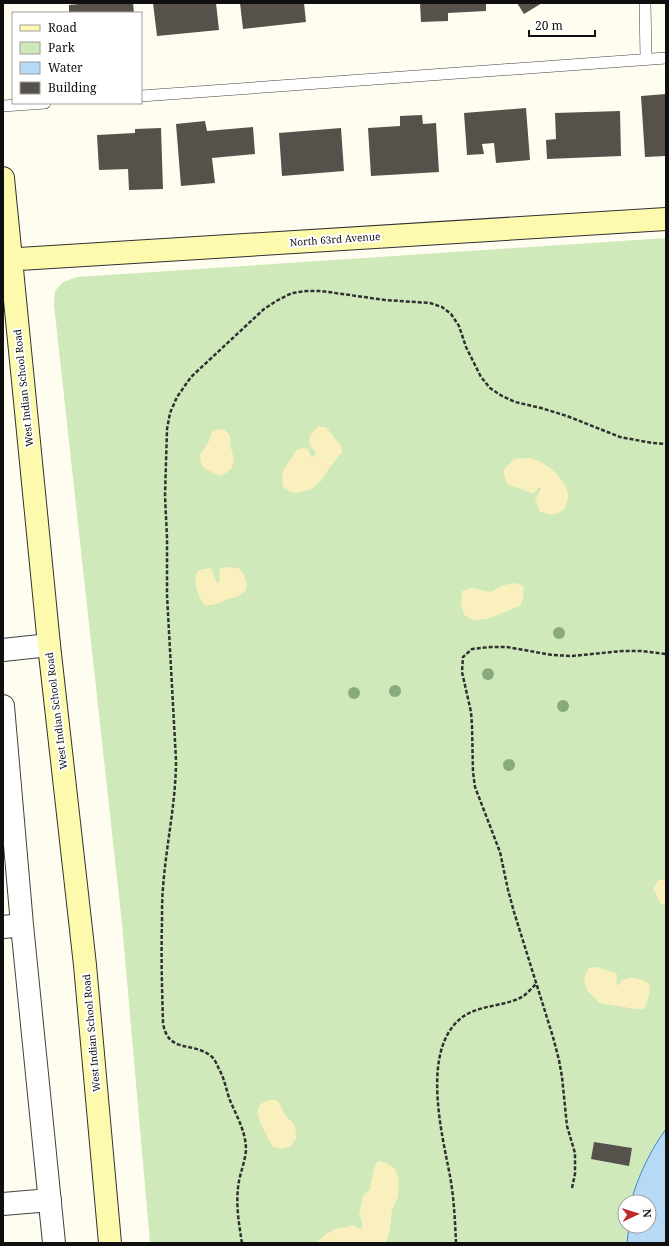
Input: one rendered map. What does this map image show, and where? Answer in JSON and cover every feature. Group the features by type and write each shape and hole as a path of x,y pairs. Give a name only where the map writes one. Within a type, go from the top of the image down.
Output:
{"main road":[{"name":"West Indian School Road","path":"3,178 7,260 48,645 85,965 110,1243"},
{"name":"North 63rd Avenue","path":"7,260 666,219"}],"street":[{"path":"3,650 48,645"},
{"path":"3,706 13,926 50,1200 54,1243"},
{"path":"3,1204 50,1200"}],"lane":[{"path":"645,3 646,59"},
{"path":"142,96 666,58"},
{"path":"3,106 30,104"}],"path":[{"path":"242,1243 237,1189 246,1150 242,1128 220,1070 212,1057 203,1052 178,1045 170,1040 164,1032 163,1023 161,960 162,890 176,790 176,760 167,603 165,490 167,429 170,413 177,397 190,377 264,309 292,293 321,291 385,300 430,303 442,307 450,314 459,326 466,347 481,377 490,388 502,396 515,402 566,416 620,437 666,444"},
{"path":"572,1188 575,1174 575,1153 567,1126 562,1077 553,1037 508,890 500,852 474,787 471,712 462,672 463,657 472,649 490,647 507,647 552,655 572,656 622,651 641,651 666,654"},
{"path":"456,1243 454,1207 441,1132 438,1102 437,1077 439,1060 444,1042 458,1020 466,1014 521,998 536,984"}],"green space":[{"path":"666,238 666,1243 150,1243 122,924 54,305 55,291 63,282 77,277"}],"sand":[{"path":"318,427 326,427 341,446 342,452 321,481 310,490 294,493 284,488 282,475 283,471 296,450 303,448 308,449 311,457 314,456 316,453 310,445 309,439 312,432"},
{"path":"219,429 225,430 230,436 234,460 232,468 219,476 203,467 200,455 209,441 212,432"},
{"path":"526,458 538,461 550,468 560,478 567,490 568,495 564,510 553,515 540,512 535,501 541,488 538,488 534,494 507,484 503,470 514,459"},
{"path":"211,568 217,583 220,581 220,568 239,568 245,578 247,586 246,589 237,596 216,604 204,605 195,582 199,570"},
{"path":"515,583 523,586 524,591 520,606 487,619 473,620 465,616 461,606 462,591 472,588 491,592 504,585"},
{"path":"666,879 666,905 661,904 653,888 659,880"},
{"path":"597,967 617,974 616,985 630,978 642,980 649,984 649,997 644,1009 599,1003 586,989 584,978 589,968"},
{"path":"270,1100 276,1100 286,1116 294,1125 296,1139 290,1147 280,1149 272,1146 260,1121 258,1116 259,1107 262,1103"},
{"path":"378,1161 386,1163 394,1168 399,1179 398,1197 392,1210 390,1229 386,1243 316,1243 335,1229 352,1225 362,1229 362,1221 359,1215 363,1196 370,1189 374,1168"}],"water":[{"path":"666,1129 666,1243 627,1243 628,1234 657,1234 657,1194 634,1194 645,1164 655,1145"}],"building":[{"path":"88,3 133,3 134,12 69,12 69,5"},
{"path":"153,3 216,3 219,30 157,36"},
{"path":"240,3 304,3 306,22 243,29"},
{"path":"420,3 486,3 486,11 448,13 448,21 421,22"},
{"path":"517,3 542,3 524,14"},
{"path":"666,94 666,156 645,157 641,96"},
{"path":"526,108 530,160 496,163 494,143 482,144 484,154 467,155 464,113"},
{"path":"620,111 621,156 547,159 546,140 556,139 555,113"},
{"path":"422,115 423,124 436,123 439,172 371,176 368,128 400,126 400,116"},
{"path":"205,121 207,131 253,127 255,154 212,158 215,183 181,186 176,124"},
{"path":"161,128 163,189 129,190 128,169 99,170 97,135 135,133 135,129"},
{"path":"341,128 344,171 282,176 279,133"},
{"path":"594,1142 632,1148 629,1166 591,1159"}]}
